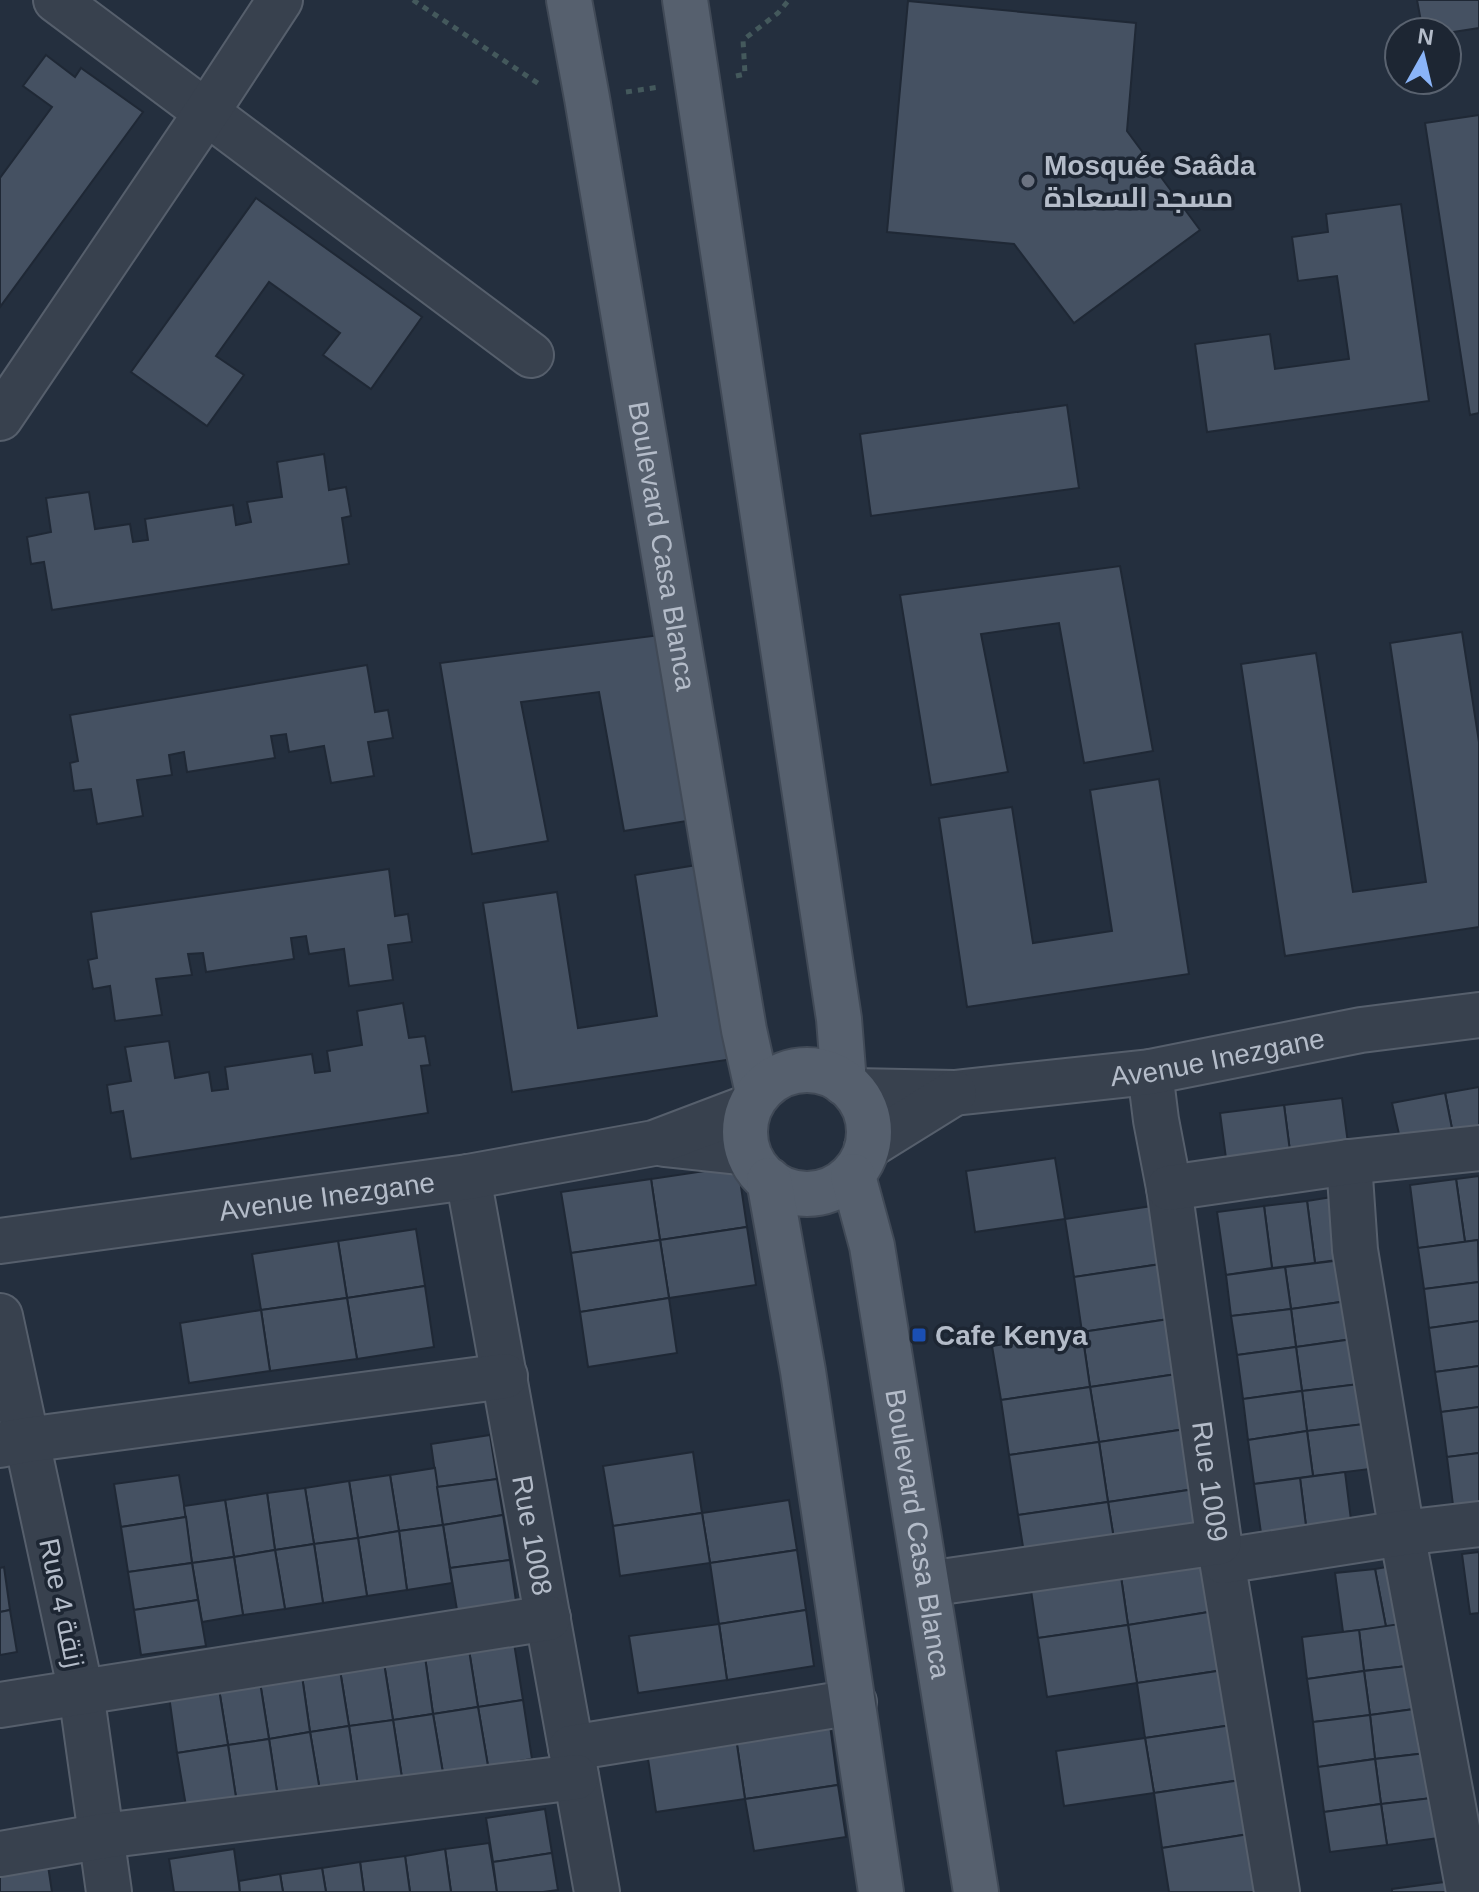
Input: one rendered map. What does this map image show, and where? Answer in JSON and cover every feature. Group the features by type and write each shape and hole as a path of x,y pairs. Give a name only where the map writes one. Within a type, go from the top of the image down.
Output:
{"main road":[{"name":"Boulevard Casa Blanca","path":"569,0 754,1100"},
{"path":"685,0 849,1087"},
{"path":"758,1167 789,1192 812,1194 835,1188 860,1161 869,1133 862,1103 849,1087 827,1074 809,1070 790,1072 772,1081 754,1100 745,1122 745,1138 758,1167 801,1356 881,1892"},
{"name":"Boulevard Casa Blanca","path":"860,1161 976,1892"}],"street":[{"path":"56,0 531,355"},
{"path":"0,418 280,0"},
{"name":"Avenue Inezgane","path":"849,1087 954,1093 1150,1072 1361,1030 1479,1015"},
{"name":"Rue 1009","path":"1150,1072 1221,1551 1277,1892"},
{"path":"860,1161 954,1093"},
{"path":"654,1143 754,1100"},
{"path":"654,1143 758,1167"},
{"name":"Avenue Inezgane","path":"0,1241 468,1177 654,1143"},
{"path":"1169,1188 1349,1162 1479,1148"},
{"path":"1349,1162 1355,1250 1402,1533 1469,1892"},
{"name":"Rue 1008","path":"468,1177 597,1892"},
{"name":"Rue 4 زنقة","path":"0,1316 13,1443 81,1692 109,1892"},
{"path":"13,1443 505,1376"},
{"path":"927,1584 1479,1524"},
{"path":"0,1705 548,1618"},
{"path":"0,1854 573,1762 854,1702"}],"building":[{"path":"1417,0 1479,0 1479,28 1463,30 1463,16 1420,16"},
{"name":"Mosquée Saâda مسجد السعادة","path":"908,1 1136,23 1127,131 1200,230 1074,323 1014,244 887,232"},
{"path":"46,55 75,77 81,68 143,112 0,307 0,178 52,107 23,86"},
{"path":"1479,115 1479,413 1470,415 1425,123"},
{"path":"256,198 422,317 371,389 323,355 340,333 269,282 216,356 244,375 207,426 131,372"},
{"path":"1401,204 1429,401 1207,432 1195,344 1270,334 1275,369 1349,359 1337,276 1298,281 1292,237 1328,232 1326,214"},
{"path":"1067,405 1079,488 871,516 860,434"},
{"path":"324,454 329,490 346,487 351,516 342,518 349,564 52,610 44,562 31,564 27,537 51,532 46,498 89,492 95,529 130,524 133,542 148,540 145,519 233,505 236,525 251,522 247,502 282,497 277,462"},
{"path":"1120,566 1153,751 1084,763 1059,623 981,634 1008,772 931,785 900,595"},
{"path":"1462,632 1479,742 1479,927 1285,956 1241,664 1316,653 1353,892 1426,882 1390,643"},
{"path":"660,635 693,820 624,831 599,692 521,702 548,841 472,854 440,663"},
{"path":"367,665 375,712 388,710 393,738 368,742 374,776 331,783 324,746 289,752 286,734 271,736 275,758 187,772 184,752 169,755 172,775 137,780 143,816 97,824 91,789 74,791 70,763 78,761 70,715"},
{"path":"1159,779 1189,974 967,1007 939,818 1012,807 1033,943 1112,931 1090,790"},
{"path":"703,864 733,1059 512,1092 483,903 557,892 578,1028 657,1016 635,875"},
{"path":"389,869 395,916 408,914 412,942 388,945 393,980 349,986 344,949 309,954 306,936 291,938 294,959 206,972 203,953 188,954 192,975 156,979 162,1015 115,1021 110,986 93,989 88,960 97,958 91,912"},
{"path":"403,1003 409,1038 425,1036 430,1065 421,1066 428,1113 131,1159 123,1111 111,1113 107,1085 131,1081 125,1047 169,1041 175,1078 209,1072 212,1091 228,1089 225,1067 312,1054 315,1073 330,1071 327,1051 362,1045 357,1011"},
{"path":"1479,1087 1479,1141 1455,1144 1445,1093"},
{"path":"1445,1093 1455,1144 1403,1152 1392,1103"},
{"path":"1342,1098 1349,1151 1291,1159 1284,1105"},
{"path":"1284,1105 1291,1159 1227,1166 1220,1113"},
{"path":"1055,1158 1065,1219 975,1232 966,1171"},
{"path":"738,1166 747,1227 660,1240 651,1179"},
{"path":"1479,1176 1479,1240 1465,1242 1456,1179"},
{"path":"651,1179 660,1240 571,1253 561,1192"},
{"path":"1456,1179 1465,1242 1418,1248 1410,1185"},
{"path":"1344,1195 1352,1258 1315,1263 1307,1201"},
{"path":"1307,1201 1315,1263 1272,1268 1264,1206"},
{"path":"1152,1206 1161,1264 1074,1277 1065,1219"},
{"path":"1264,1206 1272,1268 1226,1275 1217,1212"},
{"path":"747,1227 756,1285 669,1298 660,1240"},
{"path":"416,1229 425,1286 347,1298 338,1241"},
{"path":"660,1240 669,1298 580,1312 571,1253"},
{"path":"1478,1240 1479,1282 1424,1289 1418,1248"},
{"path":"338,1241 347,1298 261,1310 252,1254"},
{"path":"1342,1260 1348,1301 1291,1309 1285,1267"},
{"path":"1161,1264 1169,1319 1082,1332 1074,1277"},
{"path":"1285,1267 1291,1309 1231,1316 1226,1275"},
{"path":"1479,1282 1479,1321 1429,1328 1424,1289"},
{"path":"425,1286 434,1347 357,1359 347,1298"},
{"path":"347,1298 357,1359 270,1371 261,1310"},
{"path":"669,1298 677,1353 588,1367 580,1312"},
{"path":"1348,1301 1353,1339 1296,1347 1291,1309"},
{"path":"1291,1309 1296,1347 1237,1355 1231,1316"},
{"path":"261,1310 270,1371 189,1383 180,1323"},
{"path":"1169,1319 1177,1374 1090,1387 1082,1332"},
{"path":"1479,1321 1479,1366 1435,1372 1429,1328"},
{"path":"1082,1332 1090,1387 1001,1400 992,1346"},
{"path":"1353,1339 1359,1384 1302,1391 1296,1347"},
{"path":"1296,1347 1302,1391 1243,1399 1237,1355"},
{"path":"1479,1366 1479,1407 1441,1412 1435,1372"},
{"path":"1177,1374 1186,1429 1099,1442 1090,1387"},
{"path":"1359,1384 1364,1424 1307,1431 1302,1391"},
{"path":"1090,1387 1099,1442 1009,1455 1001,1400"},
{"path":"1302,1391 1307,1431 1248,1440 1243,1399"},
{"path":"1479,1407 1479,1453 1447,1457 1441,1412"},
{"path":"1364,1424 1370,1469 1313,1476 1307,1431"},
{"path":"1186,1429 1195,1489 1108,1502 1099,1442"},
{"path":"1307,1431 1313,1476 1254,1484 1248,1440"},
{"path":"490,1435 497,1479 437,1487 431,1444"},
{"path":"1099,1442 1108,1502 1018,1515 1009,1455"},
{"path":"693,1452 702,1513 613,1526 603,1466"},
{"path":"1479,1453 1479,1510 1454,1513 1447,1457"},
{"path":"435,1468 443,1525 399,1531 390,1475"},
{"path":"1345,1472 1352,1528 1307,1534 1300,1478"},
{"path":"179,1475 186,1517 121,1527 114,1484"},
{"path":"390,1475 399,1531 358,1538 349,1481"},
{"path":"1300,1478 1307,1534 1262,1540 1254,1484"},
{"path":"497,1479 503,1515 443,1525 437,1487"},
{"path":"349,1481 358,1538 314,1544 305,1488"},
{"path":"305,1488 314,1544 275,1550 267,1493"},
{"path":"1195,1489 1203,1539 1116,1552 1108,1502"},
{"path":"267,1493 275,1550 234,1557 225,1500"},
{"path":"225,1500 234,1557 192,1563 184,1506"},
{"path":"789,1500 797,1550 710,1563 702,1513"},
{"path":"1108,1502 1116,1552 1026,1566 1018,1515"},
{"path":"702,1513 710,1563 620,1576 613,1526"},
{"path":"503,1515 510,1560 450,1568 443,1525"},
{"path":"186,1517 192,1563 128,1572 121,1527"},
{"path":"443,1525 452,1583 407,1590 399,1531"},
{"path":"399,1531 407,1590 367,1596 358,1538"},
{"path":"358,1538 367,1596 323,1603 314,1544"},
{"path":"314,1544 323,1603 285,1609 275,1550"},
{"path":"275,1550 285,1609 243,1615 234,1557"},
{"path":"797,1550 806,1610 719,1624 710,1563"},
{"path":"1206,1551 1215,1611 1128,1625 1119,1563"},
{"path":"1479,1552 1479,1613 1470,1614 1462,1554"},
{"path":"234,1557 243,1615 202,1622 192,1563"},
{"path":"510,1560 516,1601 457,1610 450,1568"},
{"path":"192,1563 198,1600 134,1610 128,1572"},
{"path":"1119,1563 1128,1625 1038,1638 1029,1577"},
{"path":"1403,1564 1413,1622 1386,1627 1375,1569"},
{"path":"4,1567 10,1610 0,1612 0,1568"},
{"path":"1375,1569 1386,1627 1343,1632 1335,1573"},
{"path":"198,1600 206,1646 141,1655 134,1610"},
{"path":"10,1610 17,1652 0,1655 0,1612"},
{"path":"806,1610 814,1666 727,1680 719,1624"},
{"path":"1215,1611 1224,1670 1137,1683 1128,1625"},
{"path":"1413,1622 1424,1664 1364,1671 1359,1630"},
{"path":"719,1624 727,1680 638,1693 629,1636"},
{"path":"1128,1625 1137,1683 1047,1697 1038,1638"},
{"path":"1359,1630 1364,1671 1307,1679 1302,1637"},
{"path":"514,1643 523,1700 478,1707 469,1650"},
{"path":"469,1650 478,1707 433,1714 425,1657"},
{"path":"425,1657 433,1714 393,1720 384,1663"},
{"path":"384,1663 393,1720 349,1726 340,1670"},
{"path":"1424,1664 1429,1707 1370,1715 1364,1671"},
{"path":"340,1670 349,1726 310,1732 302,1676"},
{"path":"1224,1670 1232,1725 1145,1738 1137,1683"},
{"path":"1364,1671 1370,1715 1313,1722 1307,1679"},
{"path":"302,1676 310,1732 269,1739 260,1682"},
{"path":"260,1682 269,1739 228,1745 219,1689"},
{"path":"219,1689 228,1745 177,1753 169,1696"},
{"path":"523,1700 532,1759 488,1766 478,1707"},
{"path":"478,1707 488,1766 443,1773 433,1714"},
{"path":"1429,1707 1435,1752 1375,1759 1370,1715"},
{"path":"433,1714 443,1773 402,1778 393,1720"},
{"path":"1370,1715 1375,1759 1318,1767 1313,1722"},
{"path":"393,1720 402,1778 358,1786 349,1726"},
{"path":"830,1725 838,1785 745,1799 736,1738"},
{"path":"1232,1725 1241,1780 1154,1793 1145,1738"},
{"path":"349,1726 358,1786 320,1791 310,1732"},
{"path":"310,1732 320,1791 278,1798 269,1739"},
{"path":"736,1738 745,1799 656,1812 647,1752"},
{"path":"1145,1738 1154,1793 1064,1806 1056,1751"},
{"path":"269,1739 278,1798 237,1804 228,1745"},
{"path":"228,1745 237,1804 187,1812 177,1753"},
{"path":"1435,1752 1440,1797 1381,1804 1375,1759"},
{"path":"1375,1759 1381,1804 1324,1812 1318,1767"},
{"path":"1241,1780 1249,1834 1162,1848 1154,1793"},
{"path":"838,1785 846,1837 754,1851 745,1799"},
{"path":"1440,1797 1446,1837 1387,1845 1381,1804"},
{"path":"1381,1804 1387,1845 1330,1852 1324,1812"},
{"path":"545,1809 552,1853 493,1862 486,1818"},
{"path":"1249,1834 1258,1892 1169,1892 1162,1848"},
{"path":"489,1843 497,1892 451,1892 445,1849"},
{"path":"234,1849 240,1892 174,1892 169,1859"},
{"path":"445,1849 451,1892 410,1892 405,1856"},
{"path":"552,1853 558,1890 497,1892 493,1862"},
{"path":"405,1856 410,1892 364,1892 360,1862"},
{"path":"47,1859 52,1892 0,1892 0,1867"},
{"path":"360,1862 364,1892 326,1892 322,1868"},
{"path":"322,1868 326,1892 283,1892 280,1874"},
{"path":"280,1874 283,1892 240,1892 239,1881"},
{"path":"1452,1881 1453,1892 1392,1892 1392,1889"}],"place":[{"name":"Mosquée Saâda مسجد السعادة","path":"1028,181"},
{"name":"Cafe Kenya","path":"919,1335"}]}
